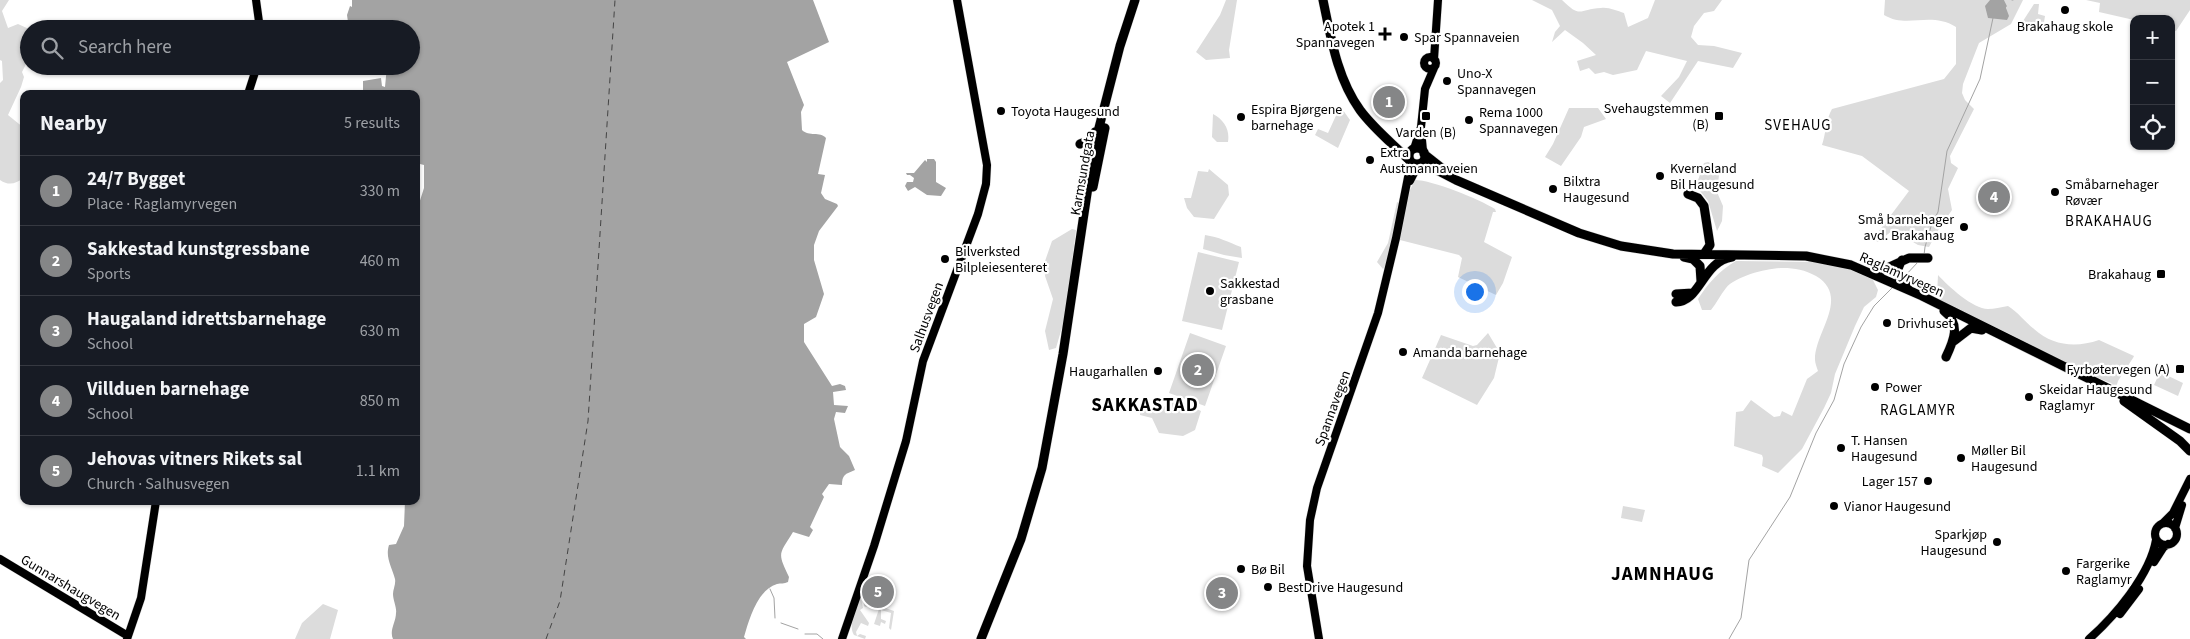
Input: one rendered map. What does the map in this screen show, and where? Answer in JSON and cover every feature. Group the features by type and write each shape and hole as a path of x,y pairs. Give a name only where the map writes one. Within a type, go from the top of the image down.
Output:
{"highway":[{"name":"Karmsundgata","path":"987,639 1042,468 1063,354 1088,183 1100,123 1137,0"},
{"name":"Karmsundgata","path":"1063,354 1066,346 1100,148 1137,0"},
{"name":"Raglamyrvegen","path":"1323,0 1334,53 1342,76 1356,104 1376,129 1414,163 1431,167 1468,185 1594,238 1621,246 1673,254 1806,256 1836,261 1874,274 2190,429"},
{"path":"1080,144 1092,137 1100,123"},
{"name":"Raglamyrvegen","path":"1376,129 1418,151 1468,185"},
{"path":"1418,151 1424,161 1414,163 1408,155 1418,151"},
{"path":"1687,197 1698,198 1704,206 1710,235 1709,248 1704,254"},
{"path":"1710,235 1719,248 1741,254"},
{"path":"1673,254 1693,259 1698,263 1702,271 1701,281"},
{"path":"1676,298 1686,300 1718,263 1741,254"},
{"path":"1874,274 1902,260 1915,256 1928,258"},
{"path":"1902,260 1897,269 1899,279 1922,296"},
{"path":"1937,304 1953,319 1955,326 1954,340 1946,357"},
{"path":"1954,340 1971,328 1994,333"},
{"path":"2106,388 2180,441 2190,451"},
{"name":"Karmsundgata","path":"982,639 1014,558"}],"main road":[{"path":"256,0 259,20"},
{"name":"Salhusvegen","path":"842,639 874,546 906,441 923,360 978,214 986,184 987,165 957,0"},
{"path":"1418,151 1438,0"},
{"path":"249,90 254,75"},
{"name":"Spannavegen","path":"1319,639 1307,566 1310,520 1317,488 1378,313 1414,163"},
{"path":"2089,639 2115,612 2134,587 2153,554 2156,528 2173,513 2190,479"},
{"path":"2175,528 2180,510 2190,490"},
{"path":"128,638 142,593 155,505"},
{"path":"2096,639 2132,600 2159,554 2168,544 2176,539 2177,533 2175,528 2170,523 2163,523"},
{"path":"2156,540 2162,544 2168,544"},
{"name":"Gunnarshaugvegen","path":"0,559 128,638"}],"shaded area":[{"path":"0,0 9,0 2,11 8,28 20,25 20,75 24,77 8,115 20,125 20,181 12,184 0,180 0,83 3,80 2,61 0,60"},
{"path":"352,0 813,0 829,42 787,62 804,105 801,112 802,130 826,138 818,174 825,175 821,193 825,199 838,206 819,231 814,245 814,260 824,294 816,317 804,324 804,342 832,386 840,384 845,386 846,390 833,392 834,405 848,406 845,413 836,412 834,419 840,447 849,456 855,470 845,475 842,485 829,484 822,494 824,497 810,527 813,530 809,537 793,532 781,554 789,577 788,582 777,584 764,592 748,622 744,637 746,639 393,639 392,632 396,616 393,594 395,581 388,558 389,545 396,544 404,526 405,505 420,505 420,200 424,188 424,165 420,164 420,90 363,90 363,81 381,78 382,86 385,87 386,75 420,75 420,20 348,20 347,15 350,6 352,7"},
{"path":"1226,0 1237,0 1229,50 1230,58 1206,60 1196,52 1220,15"},
{"path":"1532,0 1562,0 1568,6 1580,12 1604,8 1613,9 1624,13 1628,27 1648,18 1655,0 1722,0 1714,11 1704,13 1694,26 1691,37 1698,45 1714,46 1742,53 1733,68 1698,61 1670,103 1661,96 1679,77 1687,61 1646,51 1637,70 1613,75 1604,72 1595,74 1589,68 1580,71 1577,61 1596,55 1565,30 1552,42 1555,32 1560,26 1552,10"},
{"path":"1885,0 1990,0 1988,18 2003,18 2007,6 2004,0 2023,0 2011,24 1979,43 1963,84 1962,93 1965,100 1974,109 1950,156 1951,163 1958,168 1948,189 1952,210 1929,247 1918,245 1893,230 1878,242 1873,239 1909,191 1862,156 1822,145 1828,117 1832,109 1944,79 1956,64 1956,27 1937,20 1901,21 1893,19 1884,15"},
{"path":"1990,0 2004,0 2009,16 2007,20 1988,18 1985,6"},
{"path":"2086,0 2190,0 2190,10 2176,31 2175,15 2130,15 2130,19 2099,12 2100,3"},
{"path":"2034,4 2039,4 2038,14 2045,16 2043,28 2035,28 2023,21"},
{"path":"1340,106 1350,120 1338,148 1315,135 1318,129 1328,133 1339,109 1337,108"},
{"path":"1569,108 1598,108 1606,119 1584,127 1581,137 1561,166 1545,157"},
{"path":"1213,114 1225,125 1228,133 1228,142 1217,142 1212,137"},
{"path":"927,159 934,159 936,162 936,182 946,188 941,196 927,195 915,187 908,191 905,186 907,182 913,182 914,178 906,173 914,173 925,160 927,162"},
{"path":"1708,162 1720,167 1717,192 1723,206 1722,221 1717,231 1708,201 1696,186 1704,163"},
{"path":"1209,169 1228,185 1229,195 1214,219 1194,217 1187,208 1184,198 1191,198 1198,171 1208,172"},
{"path":"1415,180 1432,183 1455,191 1495,209 1496,212 1493,212 1484,242 1512,257 1503,283 1496,295 1458,277 1462,258 1459,255 1396,239 1401,208"},
{"path":"1397,202 1399,203 1399,212 1386,265 1383,269 1377,262 1388,243"},
{"path":"1072,229 1076,230 1065,317 1056,348 1049,350 1045,331 1053,299 1045,276 1044,264 1052,241"},
{"path":"1205,235 1219,238 1241,247 1242,258 1203,249"},
{"name":"Sakkestad grasbane","path":"1198,252 1239,262 1222,330 1182,321"},
{"path":"1736,261 1814,262 1847,268 1872,278 1878,290 1876,297 1864,307 1835,374 1831,393 1802,449 1778,473 1762,466 1762,455 1734,446 1736,412 1743,411 1751,400 1774,417 1780,416 1782,411 1792,416 1807,379 1818,371 1815,361 1816,349 1831,305 1830,294 1826,285 1812,274 1796,269 1777,268 1761,271 1737,280 1726,288 1711,310 1702,310 1698,299 1702,293 1719,273"},
{"path":"1938,275 1954,291 1975,305 1988,309 2008,306 2041,335 2049,339 2073,345 2099,340 2134,356 2118,381 2116,388 2111,383 2085,373 2008,333 1962,313 1939,299 1937,296"},
{"path":"1190,333 1226,346 1205,406 1169,393"},
{"path":"1488,333 1500,353 1494,378 1477,405 1422,378 1441,335 1473,346 1477,345"},
{"path":"2160,372 2183,383 2178,396 2154,385"},
{"path":"1173,398 1201,411 1195,430 1183,436 1159,433 1152,418 1140,415 1140,406 1162,409"},
{"path":"1623,506 1645,510 1642,522 1621,518"},
{"path":"861,596 879,604 877,608 869,604 866,607 864,606 865,599 861,599 863,608 860,610 869,623 868,626 861,623 856,632 857,636 860,634 866,636 865,639 854,635 852,631 854,616"},
{"path":"323,604 338,610 330,639 295,639 302,623"},
{"path":"880,606 894,611 891,630 889,628 891,613 881,610 881,619 886,621 885,624 881,622 880,626 874,624"}],"waterway":[{"path":"1924,255 1932,223 1938,212 1947,151 1980,79 1993,18"},
{"path":"1904,277 1918,262"},
{"path":"1729,639 1741,618 1749,560 1790,497 1816,433 1834,400 1844,364 1861,327 1874,306 1892,288"},
{"path":"770,589 774,598 775,618"},
{"path":"781,623 798,629"},
{"path":"805,634 817,634 823,639"}],"ferry route":[{"path":"546,639 560,601 588,421 615,0"}],"place":[{"name":"Brakahaug skole","path":"2065,10"},
{"name":"Apotek 1 Spannavegen","path":"1385,34"},
{"name":"Spar Spannaveien","path":"1404,37"},
{"name":"Uno-X Spannavegen","path":"1447,81"},
{"name":"24/7 Bygget","path":"1389,102"},
{"name":"Toyota Haugesund","path":"1001,111"},
{"name":"Varden (B)","path":"1426,116"},
{"name":"Svehaugstemmen (B)","path":"1719,116"},
{"name":"Espira Bjørgene barnehage","path":"1241,117"},
{"name":"Rema 1000 Spannavegen","path":"1469,120"},
{"name":"Extra Austmannaveien","path":"1370,160"},
{"name":"Kverneland Bil Haugesund","path":"1660,176"},
{"name":"Bilxtra Haugesund","path":"1553,189"},
{"name":"Småbarnehager Røvær","path":"2055,192"},
{"name":"Villduen barnehage","path":"1994,197"},
{"name":"Små barnehager avd. Brakahaug","path":"1964,227"},
{"name":"Bilverksted Bilpleiesenteret","path":"945,259"},
{"name":"Brakahaug","path":"2161,274"},
{"name":"Sakkestad grasbane","path":"1210,291"},
{"name":"Drivhuset","path":"1887,323"},
{"name":"Amanda barnehage","path":"1403,352"},
{"name":"Fyrbøtervegen (A)","path":"2180,369"},
{"name":"Sakkestad kunstgressbane","path":"1198,370"},
{"name":"Haugarhallen","path":"1158,371"},
{"name":"Power","path":"1875,387"},
{"name":"Skeidar Haugesund Raglamyr","path":"2029,397"},
{"name":"T. Hansen Haugesund","path":"1841,448"},
{"name":"Møller Bil Haugesund","path":"1961,458"},
{"name":"Lager 157","path":"1928,481"},
{"name":"Vianor Haugesund","path":"1834,506"},
{"name":"Sparkjøp Haugesund","path":"1997,542"},
{"name":"Bø Bil","path":"1241,569"},
{"name":"Fargerike Raglamyr","path":"2066,571"},
{"name":"BestDrive Haugesund","path":"1268,587"},
{"name":"Jehovas vitners Rikets sal","path":"878,592"},
{"name":"Haugaland idrettsbarnehage","path":"1222,593"}],"district":[{"name":"SVEHAUG","path":"1798,125"},
{"name":"BRAKAHAUG","path":"2109,221"},
{"name":"SAKKASTAD","path":"1145,404"},
{"name":"RAGLAMYR","path":"1918,410"},
{"name":"JAMNHAUG","path":"1663,573"}]}
